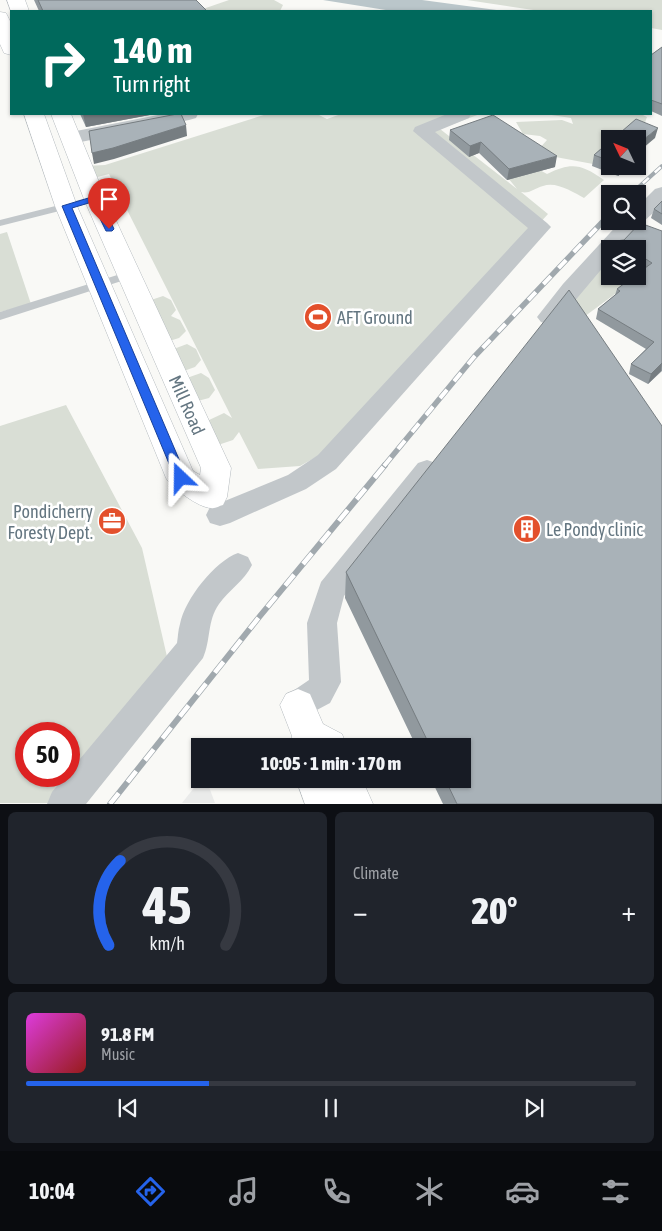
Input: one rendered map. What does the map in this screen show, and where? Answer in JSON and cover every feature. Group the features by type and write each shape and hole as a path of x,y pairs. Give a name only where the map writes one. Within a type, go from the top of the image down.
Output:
{"main road":[{"path":"0,17 10,46"},
{"name":"Mill Road","path":"34,115 66,206 181,478 212,497 216,468 95,199 61,115"},
{"path":"318,788 324,804"},
{"path":"348,788 354,804"}],"street":[{"path":"71,138 184,115"},
{"path":"220,515 297,482 327,462 540,227 422,131 460,115"},
{"path":"646,209 662,193"},
{"path":"534,336 571,289 635,230"},
{"path":"311,733 319,693 325,682 322,623 331,591 441,452"},
{"path":"64,804 192,648 195,622 208,596 238,565"}],"lane":[{"path":"0,223 95,199"},
{"path":"0,316 130,275"}],"shaded area":[{"path":"229,0 274,0 283,5 280,10 200,10"},
{"path":"323,0 422,0 497,10 386,10"},
{"path":"467,0 662,0 662,30 652,28 652,10 533,10"},
{"name":"AFT Ground","path":"264,115 319,115 327,119 338,115 477,115 440,129 517,189 508,178 536,168 547,174 570,166 576,166 604,180 584,198 553,185 521,192 548,214 356,424 334,447 300,466 258,469 239,432 233,440 218,445 207,421 224,413 232,418 119,194 113,198 101,201 95,186 108,182 114,184 109,174 90,179 86,166 105,165"},
{"path":"552,115 643,115 647,117 643,128 636,130 601,130 601,148 593,164 545,155 538,150 547,140 540,136 523,134 516,122 562,120 573,124 571,118"},
{"path":"7,232 31,304 0,312 0,234"},
{"path":"601,265 601,285 627,285 573,325 560,308"},
{"path":"163,296 171,300 176,310 171,316 180,320 186,331 179,338 166,342 148,301"},
{"path":"187,344 196,349 201,360 195,367 181,372 171,350"},
{"path":"201,373 209,378 215,390 209,398 194,402 184,379"},
{"path":"66,405 142,548 168,661 80,765 80,722 15,722 15,787 62,787 48,803 0,803 0,426"},
{"path":"194,788 209,788 215,803 182,803"}],"building":[{"path":"38,0 196,0 206,10 43,10"},
{"path":"662,47 662,104 652,100 652,54"},
{"path":"172,115 181,115 186,125 92,153 89,131"},
{"path":"493,115 557,156 509,169 481,142 470,146 450,130"},
{"path":"636,119 658,128 646,138 646,130 623,130"},
{"path":"601,149 601,158 594,155"},
{"path":"662,201 662,214 654,209"},
{"path":"646,225 662,231 662,363 651,374 631,364 654,342 598,309 620,291 617,289 622,285 646,285 646,267 652,263 646,259 646,240 624,240 633,230 646,230"},
{"name":"Le Pondy clinic","path":"569,290 662,426 662,804 457,804 449,788 471,788 471,738 426,738 346,572"}],"railway":[{"path":"641,185 662,166"},
{"path":"384,466 474,357 601,223"},
{"path":"110,804 260,616 385,465"}],"place":[{"name":"AFT Ground","path":"318,317"},
{"name":"Pondicherry Foresty Dept.","path":"112,521"},
{"name":"Le Pondy clinic","path":"527,529"}],"route":[{"path":"109,229 95,199 66,206 181,478"}]}
